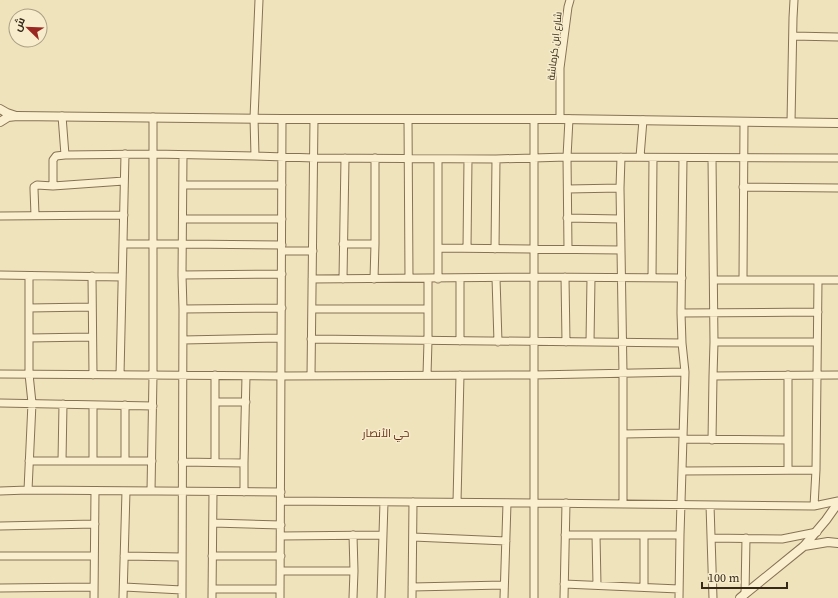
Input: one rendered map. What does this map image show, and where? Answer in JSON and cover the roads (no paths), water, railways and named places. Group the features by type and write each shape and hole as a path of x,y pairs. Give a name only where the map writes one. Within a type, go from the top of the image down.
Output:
{"street":[{"path":"255,156 254,118 260,0"},
{"name":"شارع ابن كرماشة","path":"568,249 567,157 560,68 570,0"},
{"path":"791,122 794,0"},
{"path":"793,36 838,37"},
{"path":"0,109 17,116"},
{"path":"0,122 8,117 17,116 62,116 282,119 564,119 838,123"},
{"path":"62,116 65,155"},
{"path":"151,491 153,406 153,117"},
{"path":"280,598 282,119"},
{"path":"311,376 314,119"},
{"path":"408,119 409,278"},
{"path":"534,120 534,598"},
{"path":"640,157 643,120"},
{"path":"742,279 744,122"},
{"path":"120,375 125,154"},
{"path":"53,186 53,160 56,156 65,155 153,154 408,159 496,159 535,157 838,158"},
{"path":"182,598 183,155"},
{"path":"621,157 620,219 623,373 622,504"},
{"path":"342,279 345,158"},
{"path":"374,279 375,158"},
{"path":"652,278 654,158"},
{"path":"679,598 685,372 681,313 683,158"},
{"path":"712,158 714,280 712,440"},
{"path":"438,159 438,279"},
{"path":"467,248 468,159"},
{"path":"495,248 496,159"},
{"path":"35,215 34,187 37,185 53,186 124,181"},
{"path":"183,185 282,186"},
{"path":"743,187 838,188"},
{"path":"568,189 620,188"},
{"path":"0,216 124,215"},
{"path":"567,218 620,219"},
{"path":"183,219 282,219"},
{"path":"123,244 183,244 282,248 313,251"},
{"path":"343,244 375,244"},
{"path":"438,248 621,250"},
{"path":"182,275 282,274"},
{"path":"0,275 122,277"},
{"path":"28,490 32,403 29,374 29,276"},
{"path":"92,276 93,375"},
{"path":"312,279 534,277 682,278"},
{"path":"427,375 428,278"},
{"path":"460,278 460,341"},
{"path":"496,278 498,342"},
{"path":"565,278 566,342"},
{"path":"590,342 591,278"},
{"path":"714,280 838,280"},
{"path":"814,506 818,375 818,280"},
{"path":"29,308 92,307"},
{"path":"183,309 282,308"},
{"path":"312,309 428,309"},
{"path":"681,313 818,312"},
{"path":"29,338 92,337"},
{"path":"183,340 282,338"},
{"path":"311,339 682,343"},
{"path":"714,342 817,342"},
{"path":"0,374 311,376 534,375 685,372"},
{"path":"215,375 215,462"},
{"path":"457,502 460,375"},
{"path":"788,375 788,470"},
{"path":"713,376 838,375"},
{"path":"244,492 246,376"},
{"path":"215,402 246,402"},
{"path":"0,403 153,406"},
{"path":"62,461 63,404"},
{"path":"93,404 93,461"},
{"path":"125,405 125,461"},
{"path":"623,434 683,436 712,440 788,440"},
{"path":"29,461 152,461"},
{"path":"182,462 244,463"},
{"path":"682,471 816,470"},
{"path":"0,491 281,492"},
{"path":"94,598 95,491"},
{"path":"123,598 126,491"},
{"path":"212,598 213,492"},
{"path":"281,501 814,506 838,502"},
{"path":"381,598 384,502"},
{"path":"412,598 413,502"},
{"path":"742,596 804,546 817,532 838,502"},
{"path":"504,598 507,503"},
{"path":"564,598 566,503"},
{"path":"710,505 713,598"},
{"path":"213,523 281,525"},
{"path":"0,526 95,524"},
{"path":"711,538 782,539 817,532"},
{"path":"353,535 353,598"},
{"path":"281,536 383,535"},
{"path":"565,535 680,535"},
{"path":"596,535 597,585"},
{"path":"644,535 644,587"},
{"path":"413,537 506,541"},
{"path":"742,596 746,538"},
{"path":"804,546 828,542 838,543"},
{"path":"0,556 94,556"},
{"path":"124,556 182,557"},
{"path":"212,556 281,556"},
{"path":"281,571 354,571"},
{"path":"564,584 679,589"},
{"path":"412,587 504,585"},
{"path":"0,588 94,587"},
{"path":"124,587 182,590"},
{"path":"212,589 280,590"}],"district":[{"name":"حي الأنصار","path":"386,433"}]}
